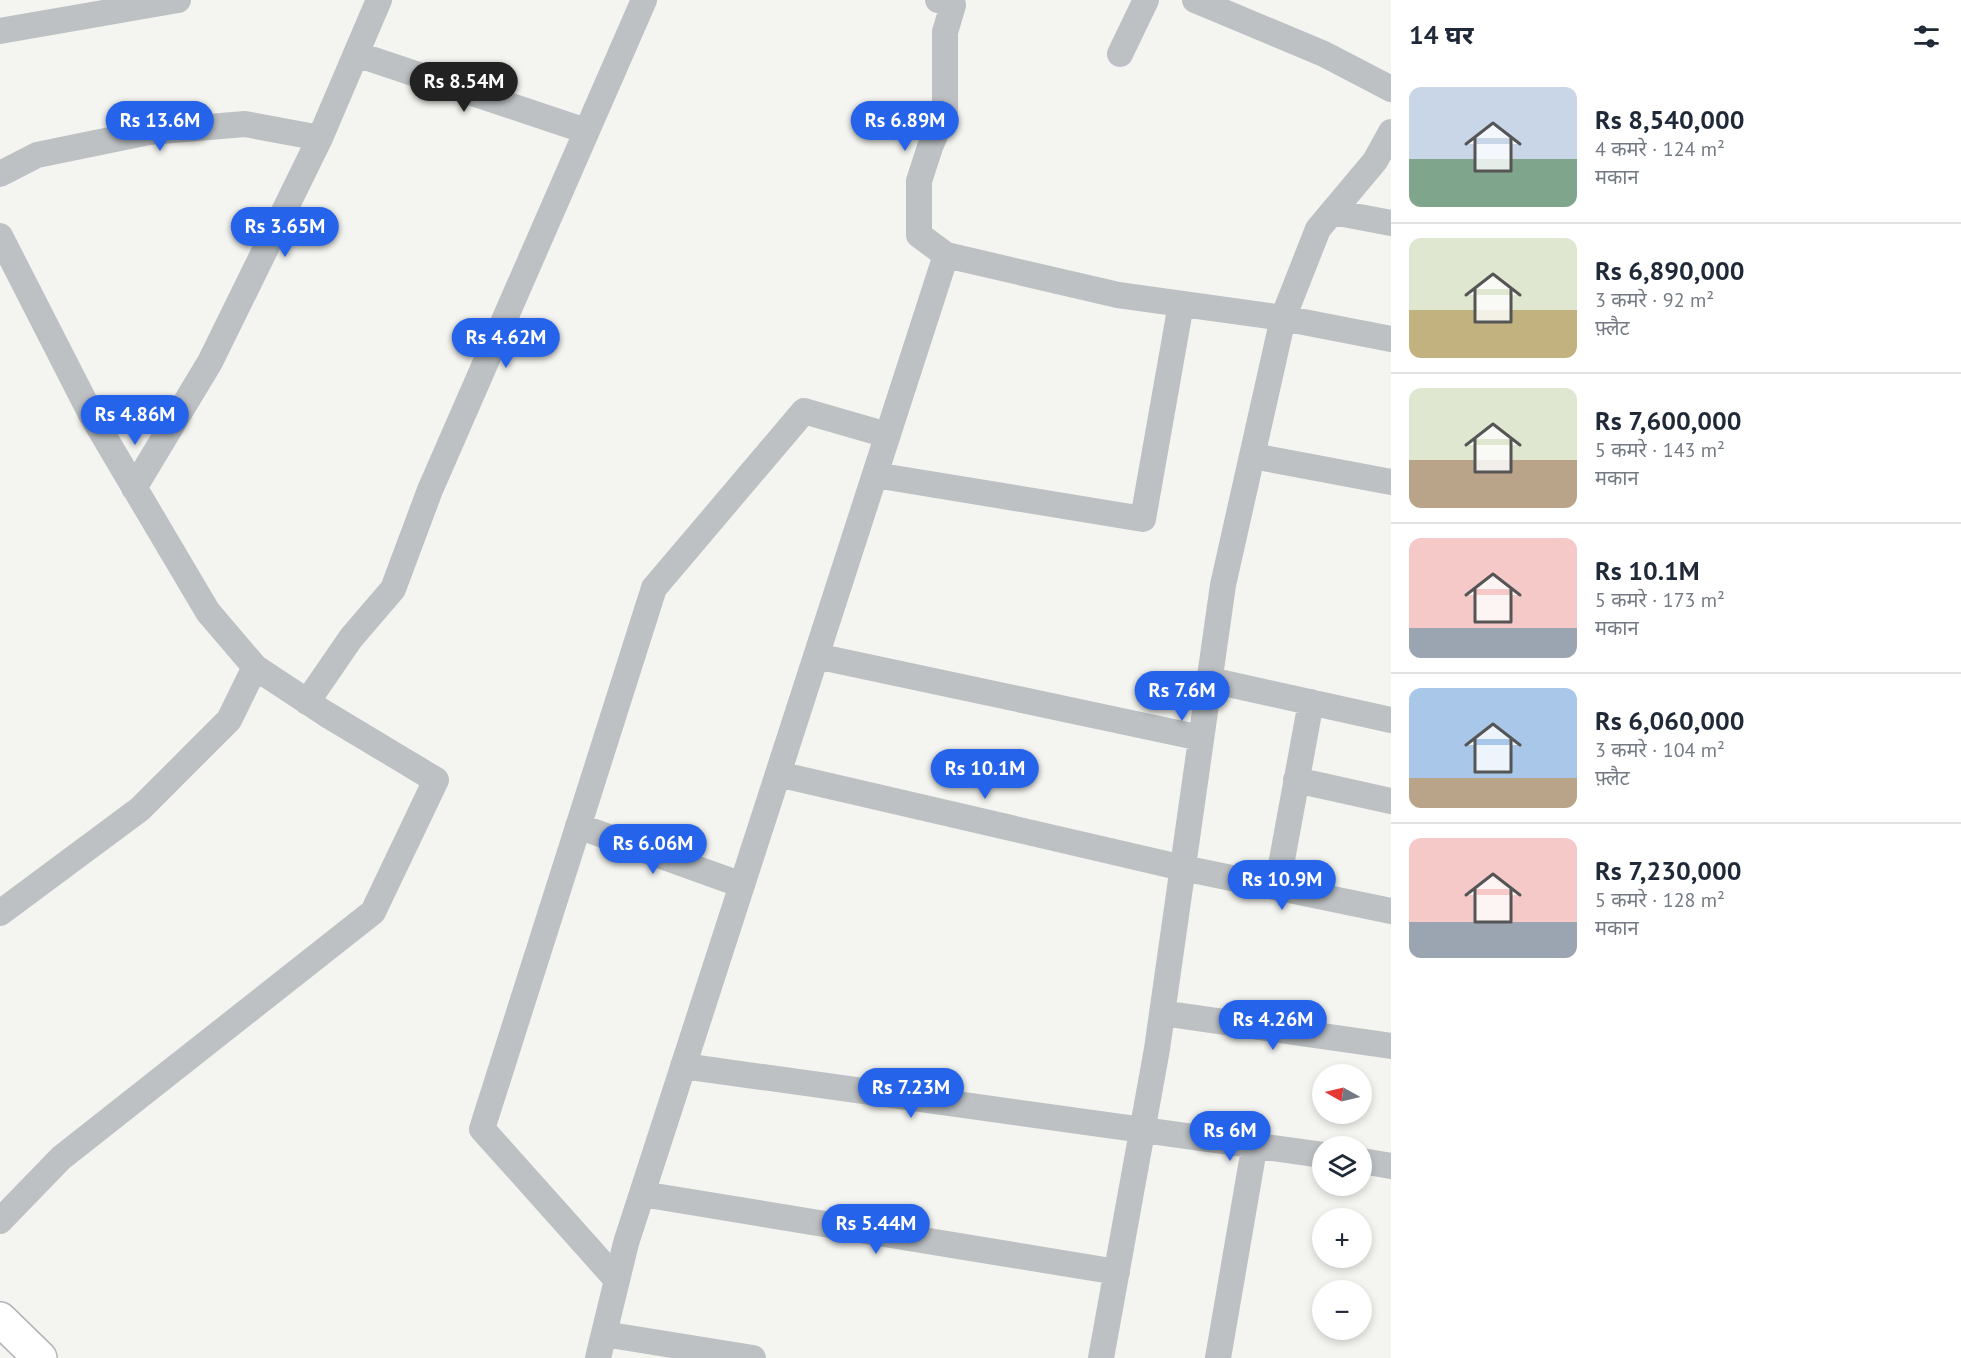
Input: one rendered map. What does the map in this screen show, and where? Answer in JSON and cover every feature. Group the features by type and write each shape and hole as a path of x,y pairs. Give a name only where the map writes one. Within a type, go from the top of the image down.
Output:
{"main road":[{"path":"0,1318 40,1358"}],"street":[{"path":"0,31 120,5 177,0"},
{"path":"134,488 210,362 320,138 379,0"},
{"path":"307,702 351,638 393,589 430,490 644,0"},
{"path":"938,0 953,5 945,32 945,112 919,181 919,235 946,255 1118,295 1283,318 1391,339"},
{"path":"1120,54 1146,0"},
{"path":"1196,0 1324,54 1391,88"},
{"path":"356,54 586,131"},
{"path":"0,174 37,155 149,132 245,124 320,138"},
{"path":"1101,1358 1144,1129 1223,585 1283,318 1318,229 1388,144"},
{"path":"1332,212 1391,223"},
{"path":"0,236 92,417 208,612 255,667 307,702 436,780 373,912 61,1158 0,1221"},
{"path":"753,1358 601,1346 642,1194 946,255"},
{"path":"875,475 1143,519 1181,304"},
{"path":"617,1280 482,1129 654,588 804,411 887,435"},
{"path":"1252,456 1391,482"},
{"path":"816,656 1201,738"},
{"path":"0,913 140,809 229,720 255,667"},
{"path":"1210,680 1391,720"},
{"path":"1277,887 1311,702"},
{"path":"778,774 1183,868 1391,911"},
{"path":"1296,780 1391,801"},
{"path":"578,826 742,885"},
{"path":"1162,1013 1391,1046"},
{"path":"683,1066 1255,1143 1312,1153"},
{"path":"1218,1358 1255,1143"},
{"path":"1372,1163 1391,1166"},
{"path":"642,1194 1117,1272"}]}
